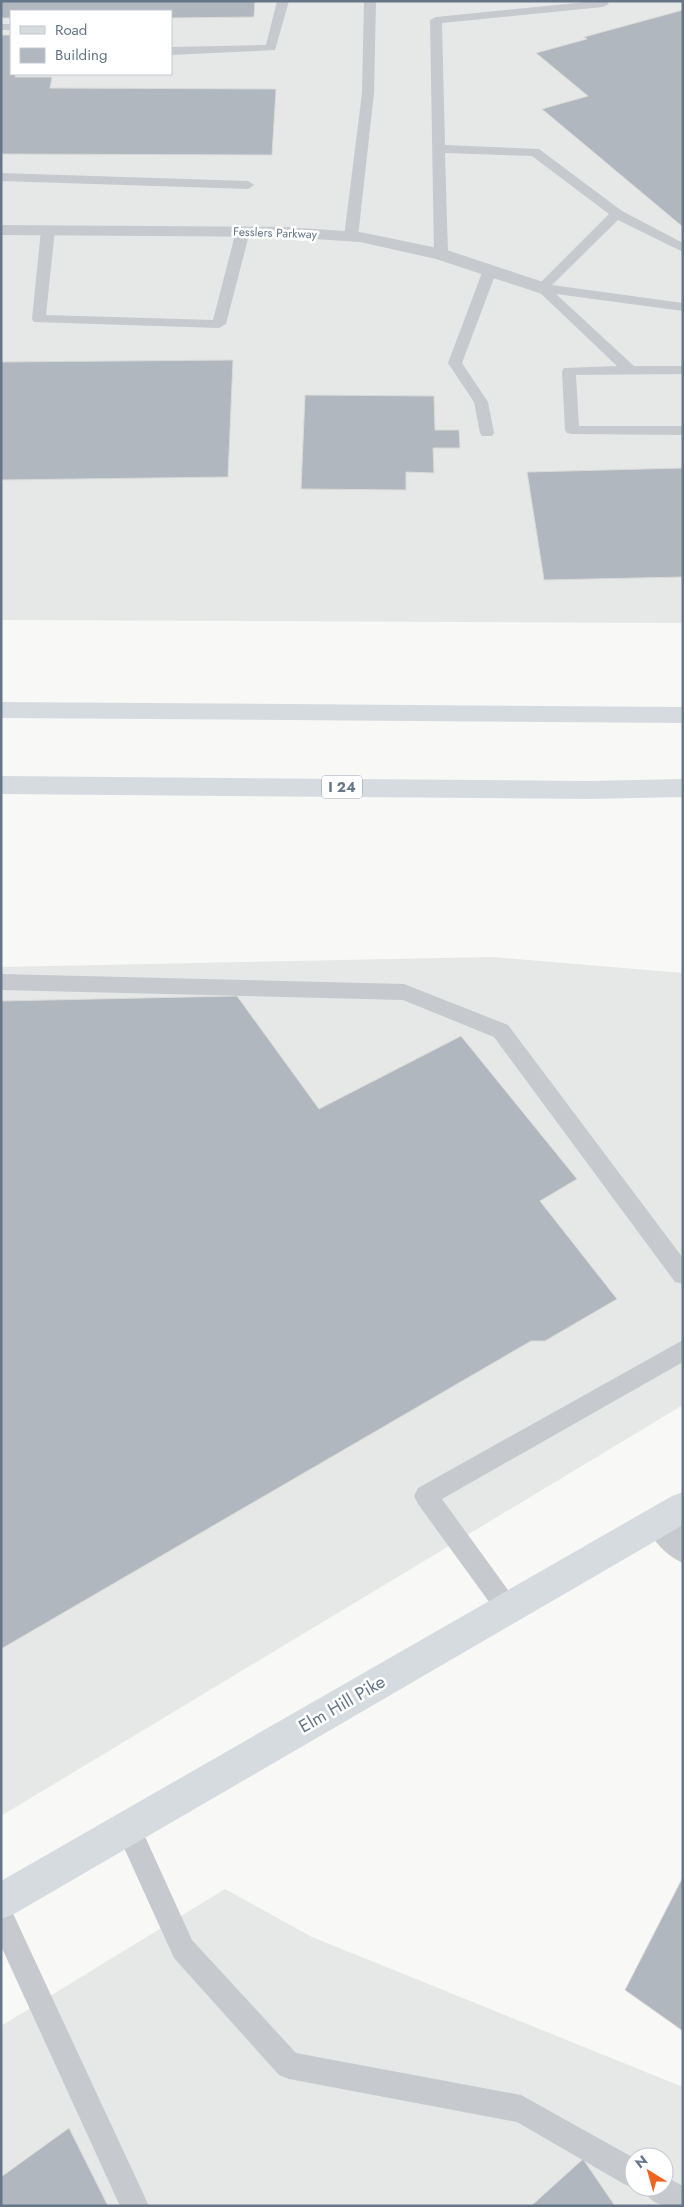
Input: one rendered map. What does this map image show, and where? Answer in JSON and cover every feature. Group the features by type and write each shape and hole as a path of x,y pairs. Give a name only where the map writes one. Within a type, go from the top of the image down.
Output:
{"main road":[{"path":"1,710 683,714"},
{"name":"I 24","path":"1,785 589,790 683,788"},
{"name":"Elm Hill Pike","path":"1,1901 671,1515"}],"street":[{"name":"Fesslers Parkway","path":"1,230 243,231 350,236 441,254 542,288"},
{"path":"671,1515 683,1547"}],"lane":[{"path":"172,51 271,48 283,1"},
{"path":"350,236 368,92 370,1"},
{"path":"441,254 436,20 603,4"},
{"path":"438,149 535,152 617,214 683,248"},
{"path":"1,177 248,185"},
{"path":"542,288 617,214"},
{"path":"48,230 39,319 219,324 243,231"},
{"path":"487,433 481,402 456,363 490,270"},
{"path":"542,288 683,307"},
{"path":"542,288 630,370"},
{"path":"683,370 569,371 572,430 683,431"},
{"path":"1,982 404,992 501,1031 683,1275"},
{"path":"508,1609 426,1496 683,1350"},
{"path":"128,1828 183,1948 289,2065 521,2109 624,2168"},
{"path":"1,1916 135,2206"}],"shaded area":[{"path":"1,1 683,1 683,623 1,620"},
{"path":"493,957 683,973 683,1405 1,1816 1,967"},
{"path":"225,1889 312,1937 683,2087 683,2206 1,2206 1,2026"}],"building":[{"path":"1,1 255,1 254,17 172,18 172,10 10,10 10,18 1,18"},
{"path":"683,10 683,227 542,109 588,96 536,53 587,39 584,37"},
{"path":"1,35 10,35 10,75 16,75 15,77 52,77 50,88 276,89 272,155 1,154"},
{"path":"233,360 228,477 1,480 1,362"},
{"path":"305,395 434,396 435,430 459,430 460,448 433,448 434,473 406,472 406,490 301,489"},
{"path":"683,468 683,577 544,580 527,472"},
{"path":"237,996 319,1109 461,1036 577,1179 540,1201 617,1299 545,1341 531,1341 1,1649 1,1001"},
{"path":"683,1877 683,2031 625,1990"},
{"path":"69,2128 108,2206 1,2206 1,2177"},
{"path":"583,2159 615,2206 531,2206"}]}
